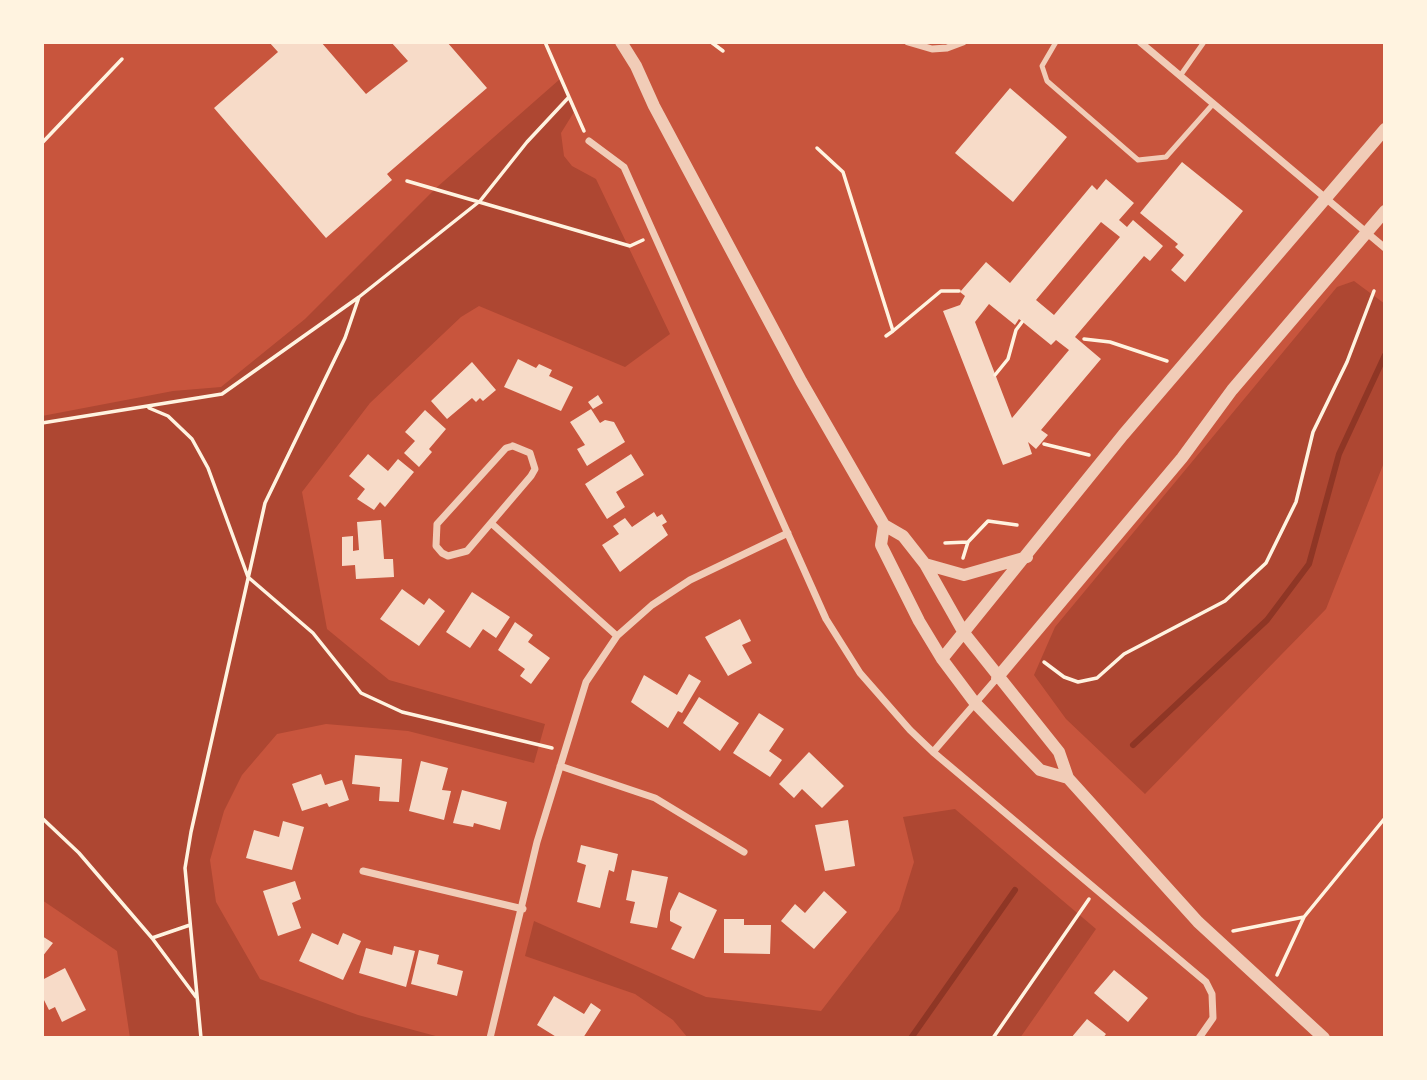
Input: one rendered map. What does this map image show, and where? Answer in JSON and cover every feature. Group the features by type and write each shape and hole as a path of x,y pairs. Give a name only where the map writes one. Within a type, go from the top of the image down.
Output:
{"street":[{"path":"621,42 636,65 654,107 782,346 884,525 903,536 925,564 964,633 997,678 1059,752 1068,778 1213,935 1324,1038"},
{"path":"634,42 636,65"},
{"path":"908,42 932,49 963,42"},
{"path":"1140,42 1385,248"},
{"path":"942,659 1123,435 1385,129"},
{"path":"589,141 624,167 826,619 860,673 895,715 933,752 1206,982 1212,994 1213,1018 1199,1038"},
{"path":"933,752 1182,458 1232,390 1385,211"},
{"path":"521,447 530,453 535,469 491,523 467,551 448,556 436,546 437,524 506,448 521,447"},
{"path":"491,523 617,636"},
{"path":"884,525 881,545 919,621 942,659 975,703 1040,770 1068,778"},
{"path":"489,1038 523,909 537,842 586,682 617,636 652,605 690,580 788,533"},
{"path":"925,564 964,576 1027,557"},
{"path":"560,766 655,798 744,852"},
{"path":"363,871 523,909"}],"lane":[{"path":"1056,42 1042,66 1047,81 1138,160 1167,157 1213,104"},
{"path":"1180,76 1204,42"}],"path":[{"path":"545,42 589,141"},
{"path":"711,42 723,51"},
{"path":"42,143 122,59"},
{"path":"42,423 222,394 359,297 480,201 527,142 569,97"},
{"path":"817,148 843,172 893,331"},
{"path":"407,181 630,246 653,236"},
{"path":"886,336 941,291 960,292"},
{"path":"1044,662 1063,677 1079,682 1097,678 1124,654 1225,601 1266,563 1296,502 1313,432 1347,362 1374,291"},
{"path":"201,1038 185,868 191,832 265,503 345,338 359,297"},
{"path":"995,375 1008,359 1016,330 1022,322"},
{"path":"1084,339 1110,342 1169,362"},
{"path":"146,407 168,416 192,439 208,467 248,577 313,633 360,693 402,712 565,751"},
{"path":"1044,444 1091,455"},
{"path":"963,558 968,542 988,521 1017,525"},
{"path":"945,543 968,542"},
{"path":"42,818 79,853 152,938 197,999"},
{"path":"1271,989 1304,917 1385,818"},
{"path":"993,1038 1096,889"},
{"path":"1213,935 1304,917"},
{"path":"152,938 190,925"}],"shaded area":[{"path":"560,79 574,112 561,133 564,156 572,166 596,179 670,334 625,367 479,306 461,317 370,403 302,492 327,629 389,680 545,724 534,763 408,731 326,724 277,734 242,775 224,811 210,860 216,902 260,979 358,1015 443,1038 130,1038 117,951 42,900 42,416 173,391 221,387 305,319 436,188"},
{"path":"1354,281 1385,304 1385,460 1326,609 1145,794 1066,719 1034,675 1055,627 1337,287"},
{"path":"955,809 1096,929 1020,1038 688,1038 673,1020 635,994 525,956 534,921 706,997 821,1011 899,910 914,862 903,817"}],"building":[{"path":"269,42 321,42 366,94 408,61 391,42 447,42 487,88 387,174 392,180 326,238 214,108 278,52"},
{"path":"1010,88 1067,137 1013,202 955,153"},
{"path":"1182,162 1243,211 1185,282 1171,270 1184,255 1175,247 1178,244 1140,213"},
{"path":"1106,179 1134,203 1119,220 1127,227 1133,220 1163,246 1150,261 1144,256 1075,337 1101,359 1041,430 1048,435 1036,449 1028,442 1032,454 1003,465 943,311 960,305 965,296 960,292 986,262 1010,283 1092,185 1097,190","holes":["1101,222 1120,237 1054,315 1036,300","989,304 1015,325 1019,319 1051,345 1056,340 1069,350 1012,418 975,322"]},
{"path":"518,359 536,368 539,364 552,370 549,376 573,387 561,411 504,387"},
{"path":"472,362 496,390 483,401 480,398 476,402 472,398 447,419 431,401"},
{"path":"598,395 603,403 593,409 588,402"},
{"path":"591,409 600,423 605,420 614,422 625,442 587,466 577,449 585,445 570,422"},
{"path":"425,410 446,429 429,449 432,452 419,467 404,453 415,441 405,432"},
{"path":"368,454 388,471 398,459 414,472 385,507 380,502 374,510 357,499 365,489 349,476"},
{"path":"631,454 644,475 616,492 625,507 607,519 585,484"},
{"path":"654,512 657,517 662,514 667,522 662,525 668,535 620,572 602,545 619,534 613,526 625,518 632,527"},
{"path":"381,520 384,559 393,559 394,577 356,579 355,565 342,566 342,537 353,536 353,551 359,550 357,522"},
{"path":"402,589 424,605 429,598 445,611 419,646 380,619"},
{"path":"472,592 510,617 496,638 483,629 470,648 446,632"},
{"path":"740,619 751,641 742,645 752,663 728,676 705,637"},
{"path":"515,622 533,635 528,642 550,658 531,684 520,676 525,669 498,650"},
{"path":"689,674 701,681 682,713 678,711 668,728 631,702 644,675 677,695"},
{"path":"699,697 739,723 720,751 683,723"},
{"path":"759,713 784,729 769,751 782,760 770,777 733,753"},
{"path":"809,752 844,786 822,808 802,789 794,798 779,784"},
{"path":"355,755 402,759 399,802 379,801 380,787 352,784"},
{"path":"421,761 448,768 442,790 451,791 444,820 409,811"},
{"path":"321,774 325,785 342,780 349,800 329,807 327,803 302,811 292,784"},
{"path":"462,790 507,802 500,830 474,823 473,827 453,823"},
{"path":"848,820 855,866 825,871 815,825"},
{"path":"283,821 304,827 292,870 246,858 254,830 279,837"},
{"path":"581,845 618,854 614,872 609,870 600,908 577,902 586,865 577,862"},
{"path":"632,870 668,877 657,928 630,923 635,902 626,900"},
{"path":"295,881 301,899 292,903 301,928 278,936 263,891"},
{"path":"824,891 847,912 814,949 781,921 795,904 805,913"},
{"path":"679,892 717,910 694,959 671,949 682,927 670,921 670,911"},
{"path":"724,919 744,919 744,925 771,925 770,954 724,953"},
{"path":"312,933 338,945 343,933 361,941 343,980 299,961"},
{"path":"42,936 53,943 42,957"},
{"path":"394,946 415,951 406,987 359,973 366,948 392,955"},
{"path":"419,950 439,955 437,964 463,971 457,996 411,984"},
{"path":"65,968 86,1010 62,1022 55,1007 49,1010 42,996 42,980"},
{"path":"1114,970 1148,998 1128,1022 1094,993"},
{"path":"554,996 584,1014 591,1003 601,1010 583,1038 558,1038 537,1025"},
{"path":"1087,1019 1106,1034 1103,1038 1071,1038"}],"waterway":[{"path":"1133,745 1267,620 1309,564 1339,454 1385,355"},
{"path":"911,1038 1015,890"}]}
